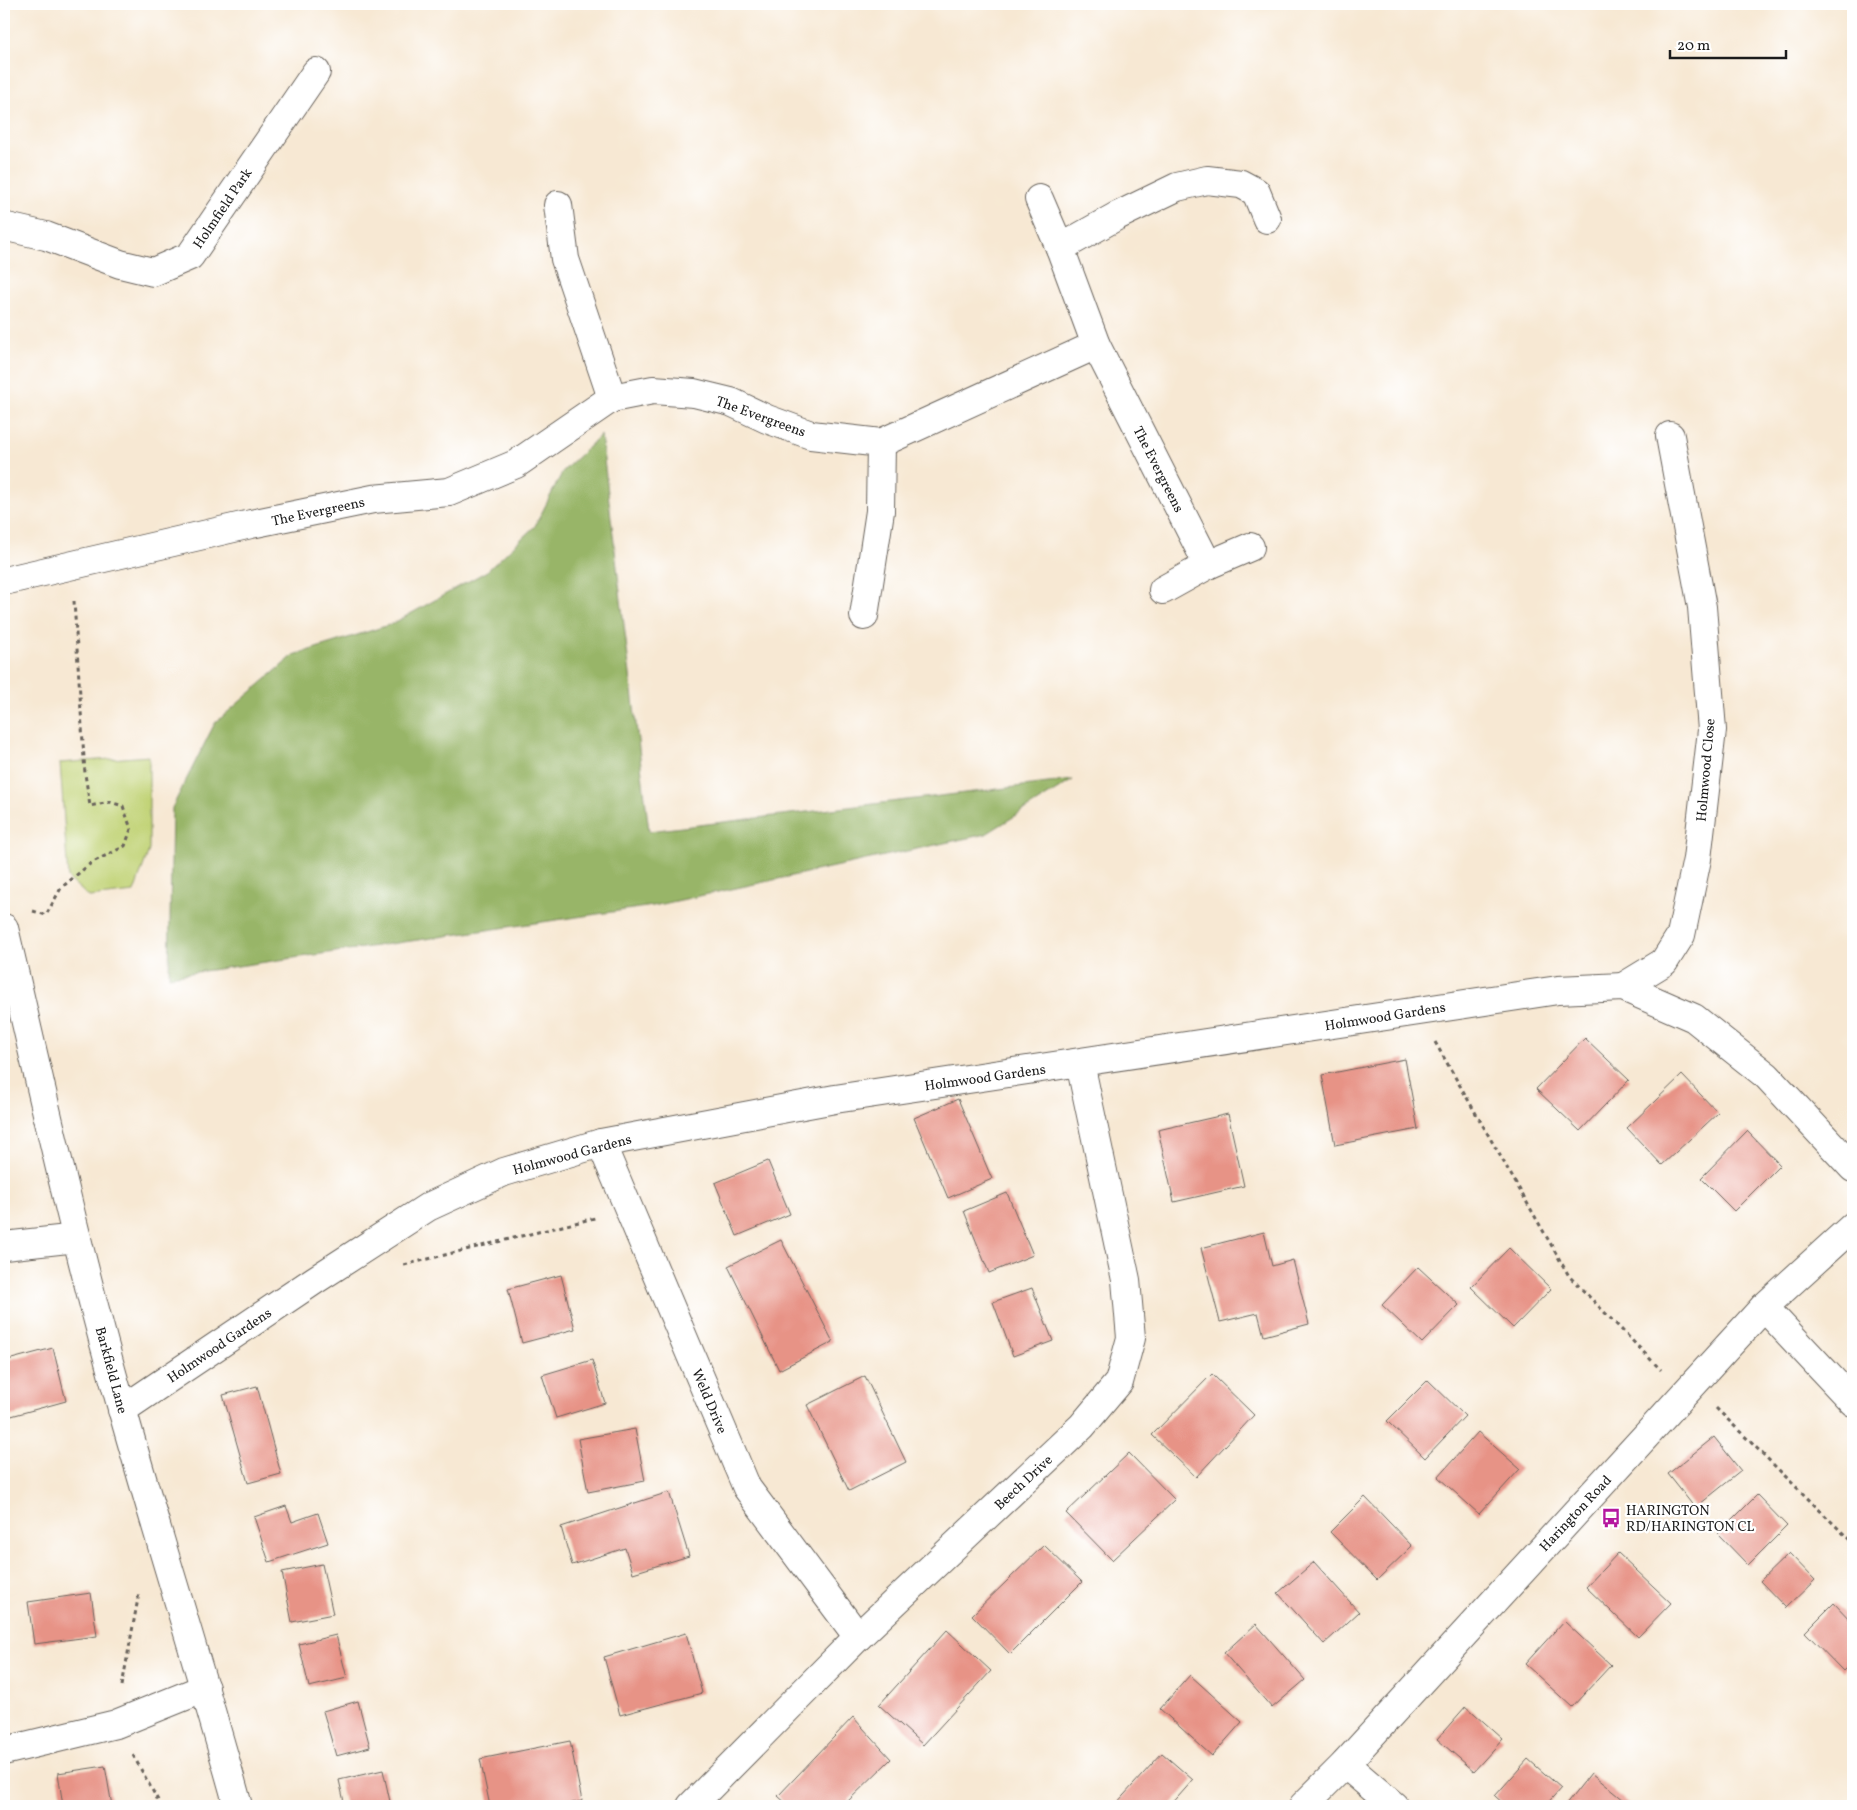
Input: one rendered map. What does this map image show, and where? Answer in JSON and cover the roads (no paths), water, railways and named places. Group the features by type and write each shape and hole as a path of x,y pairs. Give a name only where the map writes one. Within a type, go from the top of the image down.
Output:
{"street":[{"name":"Holmfield Park","path":"4,227 7,226 46,236 120,264 153,272 190,256 316,72"},
{"path":"1060,248 1118,216 1177,187 1207,180 1241,184 1256,192 1267,219"},
{"name":"The Evergreens","path":"1039,200 1060,248 1096,345 1208,566"},
{"path":"558,205 564,259 612,398"},
{"path":"864,616 880,511 881,444 1096,345"},
{"name":"The Evergreens","path":"4,581 68,565 373,499 449,492 516,464 612,398 653,390 694,393 731,402 767,419 811,435 881,444"},
{"name":"Holmwood Close","path":"1623,987 1664,962 1681,935 1697,859 1712,730 1702,607 1670,436"},
{"path":"1163,590 1208,566 1250,547"},
{"name":"Barkfield Lane","path":"4,928 77,1238 122,1410 205,1688 238,1806"},
{"name":"Holmwood Gardens","path":"122,1410 315,1280 428,1207 504,1172 602,1143 835,1099 1558,990 1623,987 1694,1018 1767,1076 1853,1168"},
{"name":"Beech Drive","path":"691,1806 858,1637 1082,1426 1119,1382 1132,1338 1126,1280 1080,1062"},
{"name":"Weld Drive","path":"602,1143 747,1488 858,1637"},
{"name":"Harington Road","path":"1303,1806 1345,1764 1764,1307 1853,1226"},
{"path":"4,1246 77,1238"},
{"path":"1764,1307 1853,1402"},
{"path":"4,1751 116,1724 205,1688"},
{"path":"1345,1764 1394,1806"}],"place":[{"name":"HARINGTON RD/HARINGTON CL","path":"1611,1518"}]}
